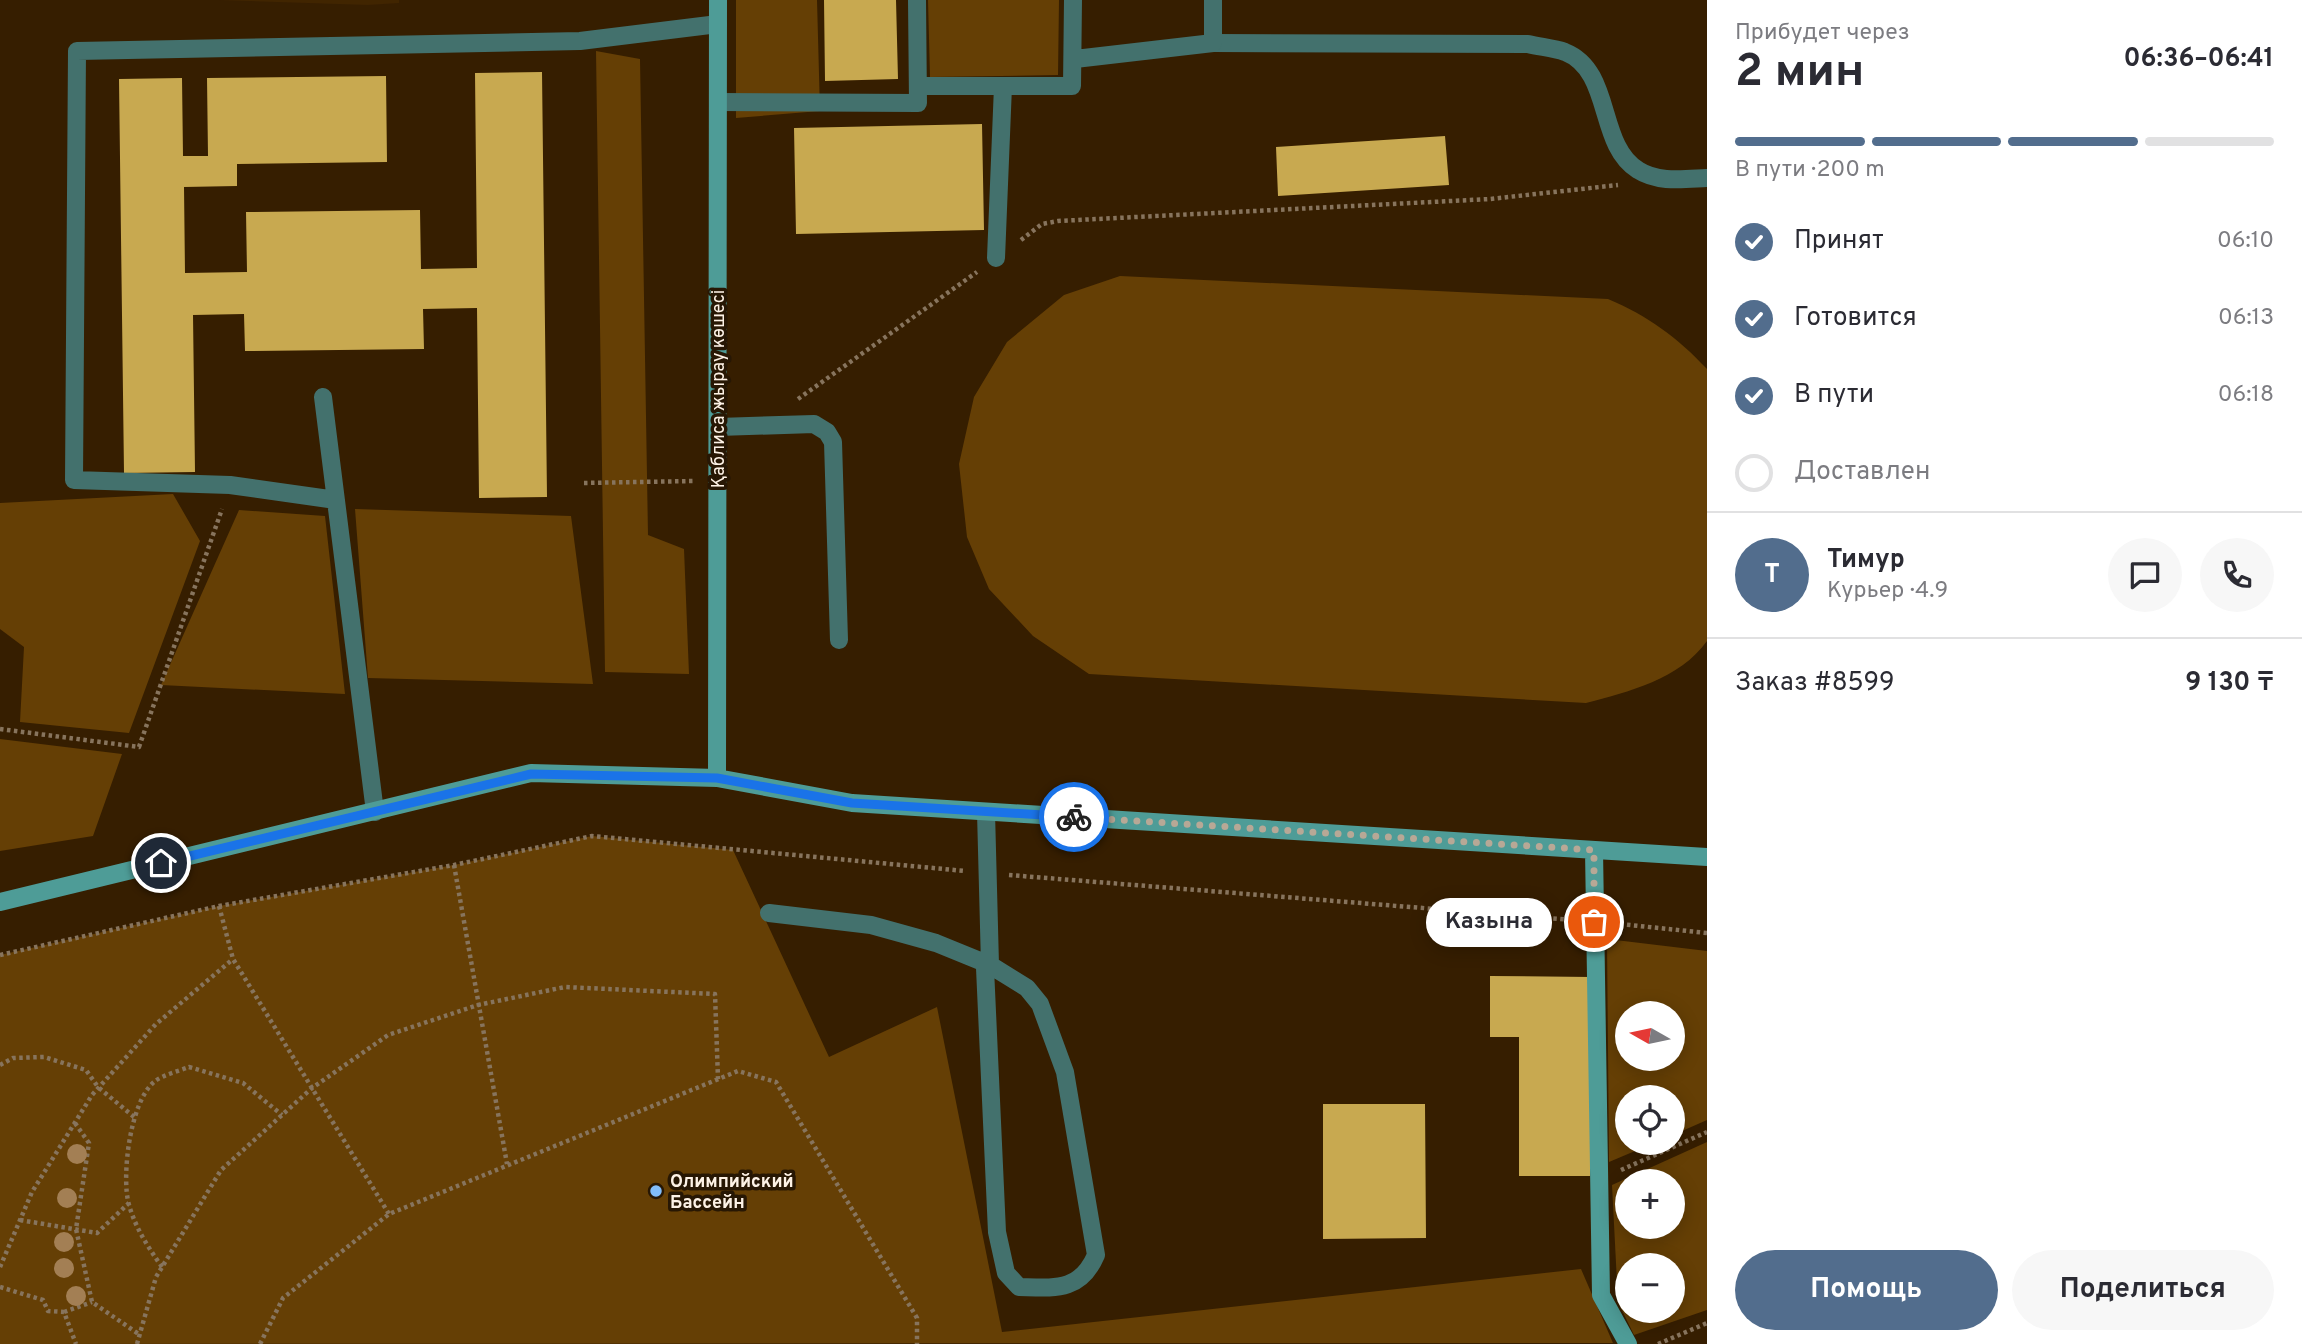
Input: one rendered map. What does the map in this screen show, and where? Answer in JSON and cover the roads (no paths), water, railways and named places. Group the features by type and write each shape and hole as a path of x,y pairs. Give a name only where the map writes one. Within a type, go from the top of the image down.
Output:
{"street":[{"name":"Қаблиса жырау көшесі","path":"717,778 718,0"},
{"path":"718,102 918,103 917,0"},
{"path":"918,86 1072,86 1075,59 1073,0"},
{"path":"1213,0 1213,43"},
{"path":"336,500 230,485 75,480 77,51 580,41 718,24"},
{"path":"1075,59 1213,43 1528,44 1567,53 1588,71 1616,144 1637,170 1667,180 1707,178"},
{"path":"996,258 1003,86"},
{"path":"323,397 375,812"},
{"path":"718,426 814,424 827,432 833,442 839,640"},
{"path":"0,902 531,774 717,778 852,803 1707,857"},
{"path":"986,812 990,965"},
{"path":"1594,850 1601,1295 1628,1344"},
{"path":"769,913 871,925 936,943 990,965 1027,988 1040,1004 1065,1072 1096,1255 1088,1274 1074,1284 1019,1287 1006,1273 997,1231 985,968 990,965"}],"place":[{"name":"Казына","path":"1594,922"},
{"name":"Олимпийский Бассейн","path":"656,1191"}]}
